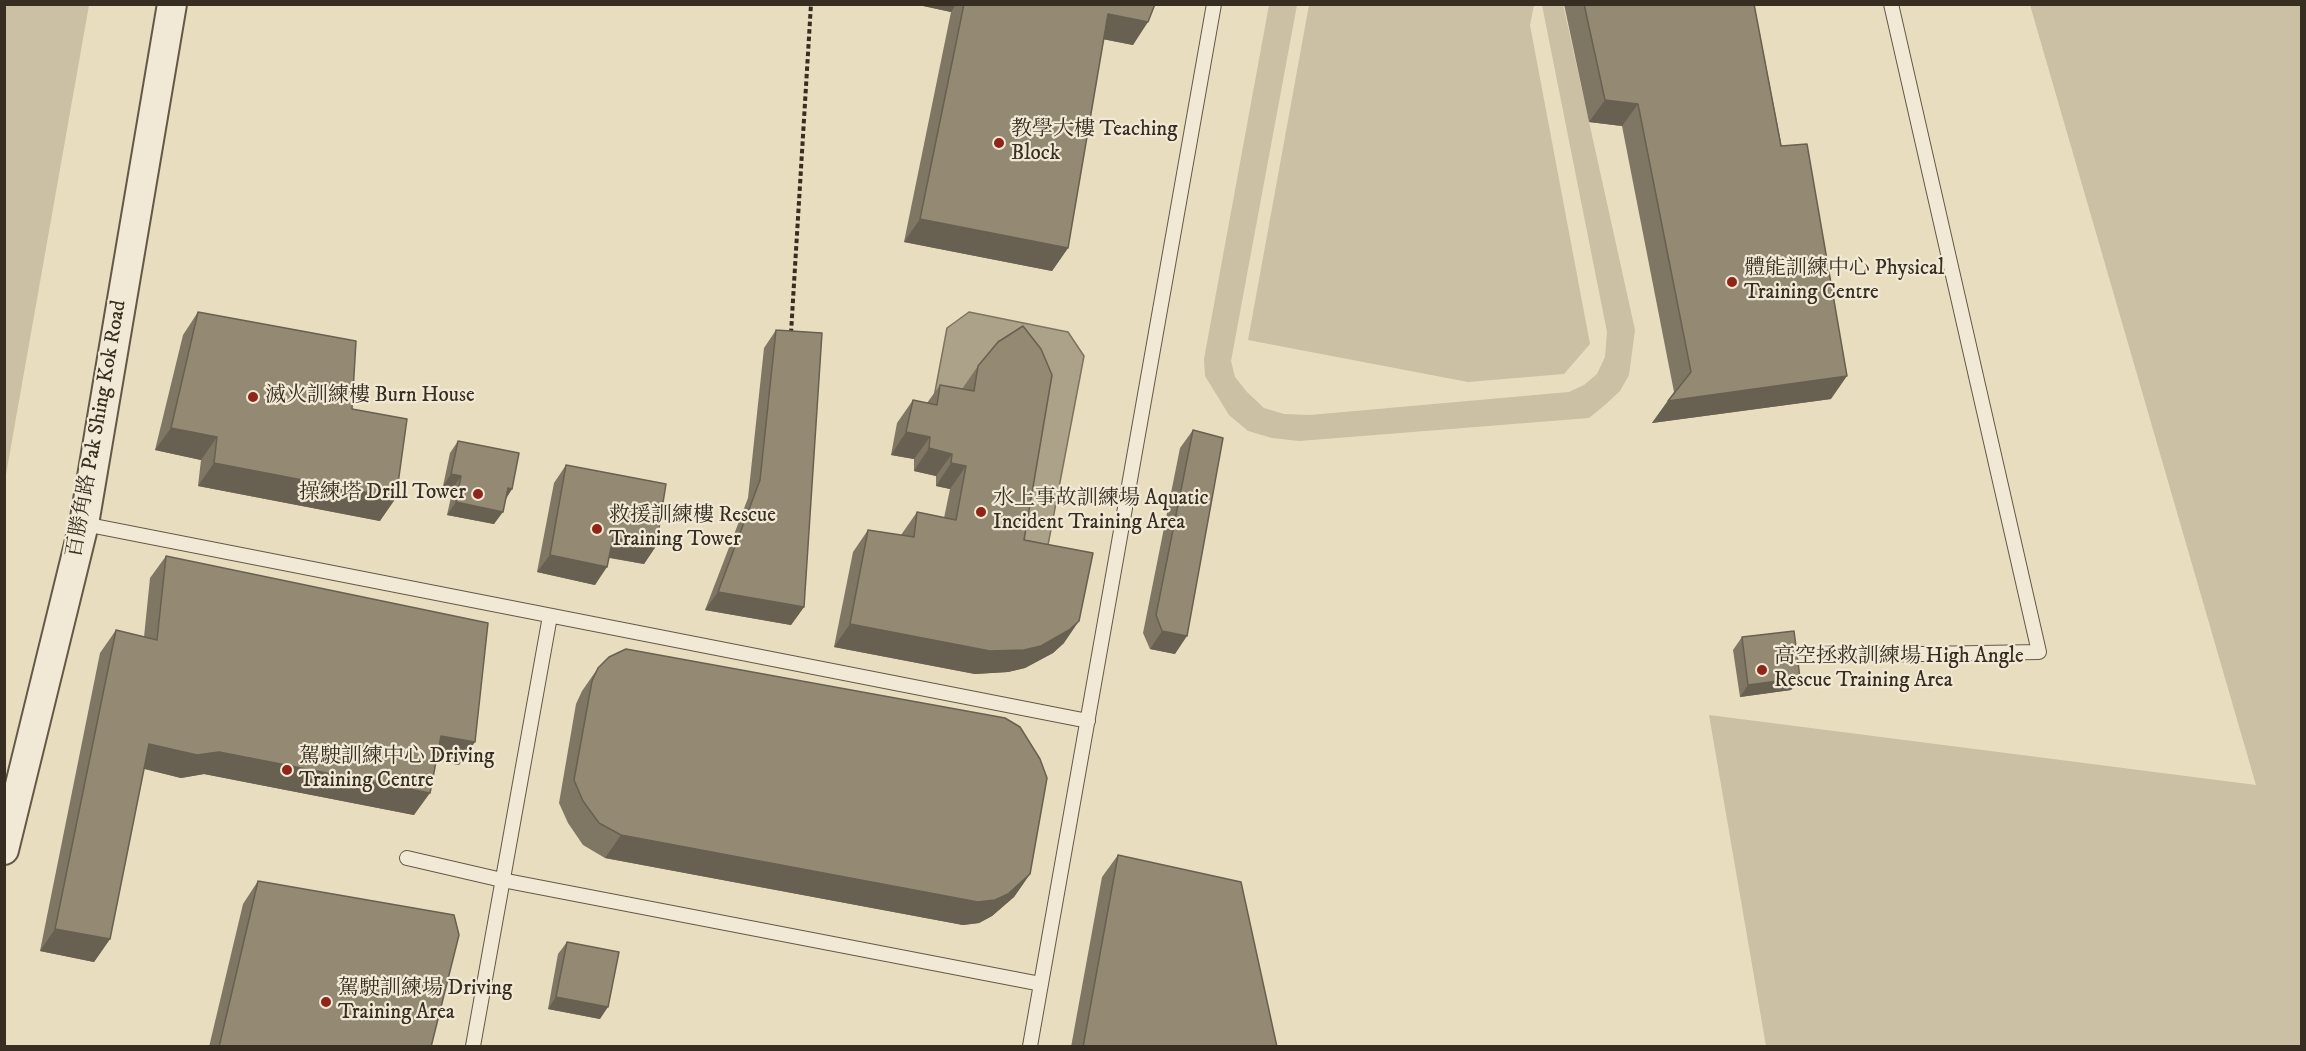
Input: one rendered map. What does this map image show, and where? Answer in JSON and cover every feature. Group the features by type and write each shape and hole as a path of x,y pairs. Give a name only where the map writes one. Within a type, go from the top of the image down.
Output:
{"street":[{"name":"百勝角路 Pak Shing Kok Road","path":"4,850 11,799 84,524 172,4"}],"lane":[{"path":"1030,1047 1214,4"},
{"path":"1863,655 2039,651 1891,4"},
{"path":"84,524 1088,721"},
{"path":"472,1047 550,616"},
{"path":"407,858 502,880 1041,984"}],"path":[{"path":"791,337 811,4"}],"shaded area":[{"path":"1563,4 1635,330 1629,375 1620,391 1589,418 1299,441 1272,438 1248,431 1229,415 1205,376 1204,359 1269,5 1297,5 1231,361 1235,377 1264,408 1284,414 1310,415 1569,392 1584,385 1597,374 1605,357 1607,332 1542,5"},
{"path":"4,5 89,5 5,480"},
{"path":"1309,5 1534,5 1530,25 1590,344 1564,374 1468,382 1248,340"},
{"path":"2030,5 2301,5 2301,1046 1766,1046 1709,715 2256,785"},
{"path":"969,312 1068,332 1084,356 1048,545 1013,538 960,402 934,397 947,328"}],"building":[{"name":"教學大樓 Teaching Block","path":"964,4 1155,4 1148,22 1108,14 1068,248 920,219"},
{"name":"體能訓練中心 Physical Training Centre","path":"1584,4 1754,4 1781,146 1807,144 1847,376 1668,401 1691,372 1638,104 1605,100"},
{"name":"滅火訓練樓 Burn House","path":"198,312 356,341 352,409 407,419 396,498 214,463 217,437 171,428"},
{"name":"水上事故訓練場 Aquatic Incident Training Area","path":"1023,326 1041,349 1052,375 1024,540 1093,553 1079,621 1069,630 1041,646 1024,650 990,651 850,624 868,530 914,537 917,512 956,520 966,466 951,463 952,454 929,448 930,437 906,432 913,400 937,405 940,385 974,391 978,366 998,342"},
{"path":"776,330 822,333 804,607 718,592 760,480"},
{"path":"1193,430 1223,438 1187,636 1162,631 1156,615"},
{"name":"操練塔 Drill Tower","path":"458,441 519,453 512,489 508,488 503,512 456,502 461,476 451,474"},
{"name":"救援訓練樓 Rescue Training Tower","path":"566,465 666,484 656,546 613,538 607,567 550,555"},
{"name":"駕駛訓練中心 Driving Training Centre","path":"166,556 488,623 475,742 441,736 430,793 219,752 197,755 149,744 110,939 55,929 116,630 157,640"},
{"name":"高空拯救訓練場 High Angle Rescue Training Area","path":"1794,631 1800,678 1748,685 1742,637"},
{"path":"626,649 1005,718 1020,727 1040,759 1047,778 1030,874 1008,894 995,900 978,902 621,835 599,823 583,801 574,780 592,681 598,668 609,657"},
{"path":"1118,855 1241,882 1277,1047 1083,1047"},
{"name":"駕駛訓練場 Driving Training Area","path":"258,881 454,915 459,935 431,1047 219,1047"},
{"path":"567,942 619,952 608,1007 556,997"}],"place":[{"name":"教學大樓 Teaching Block","path":"999,143"},
{"name":"體能訓練中心 Physical Training Centre","path":"1732,282"},
{"name":"滅火訓練樓 Burn House","path":"253,397"},
{"name":"操練塔 Drill Tower","path":"478,494"},
{"name":"水上事故訓練場 Aquatic Incident Training Area","path":"981,512"},
{"name":"救援訓練樓 Rescue Training Tower","path":"597,529"},
{"name":"高空拯救訓練場 High Angle Rescue Training Area","path":"1762,670"},
{"name":"駕駛訓練中心 Driving Training Centre","path":"287,770"},
{"name":"駕駛訓練場 Driving Training Area","path":"326,1002"}]}
